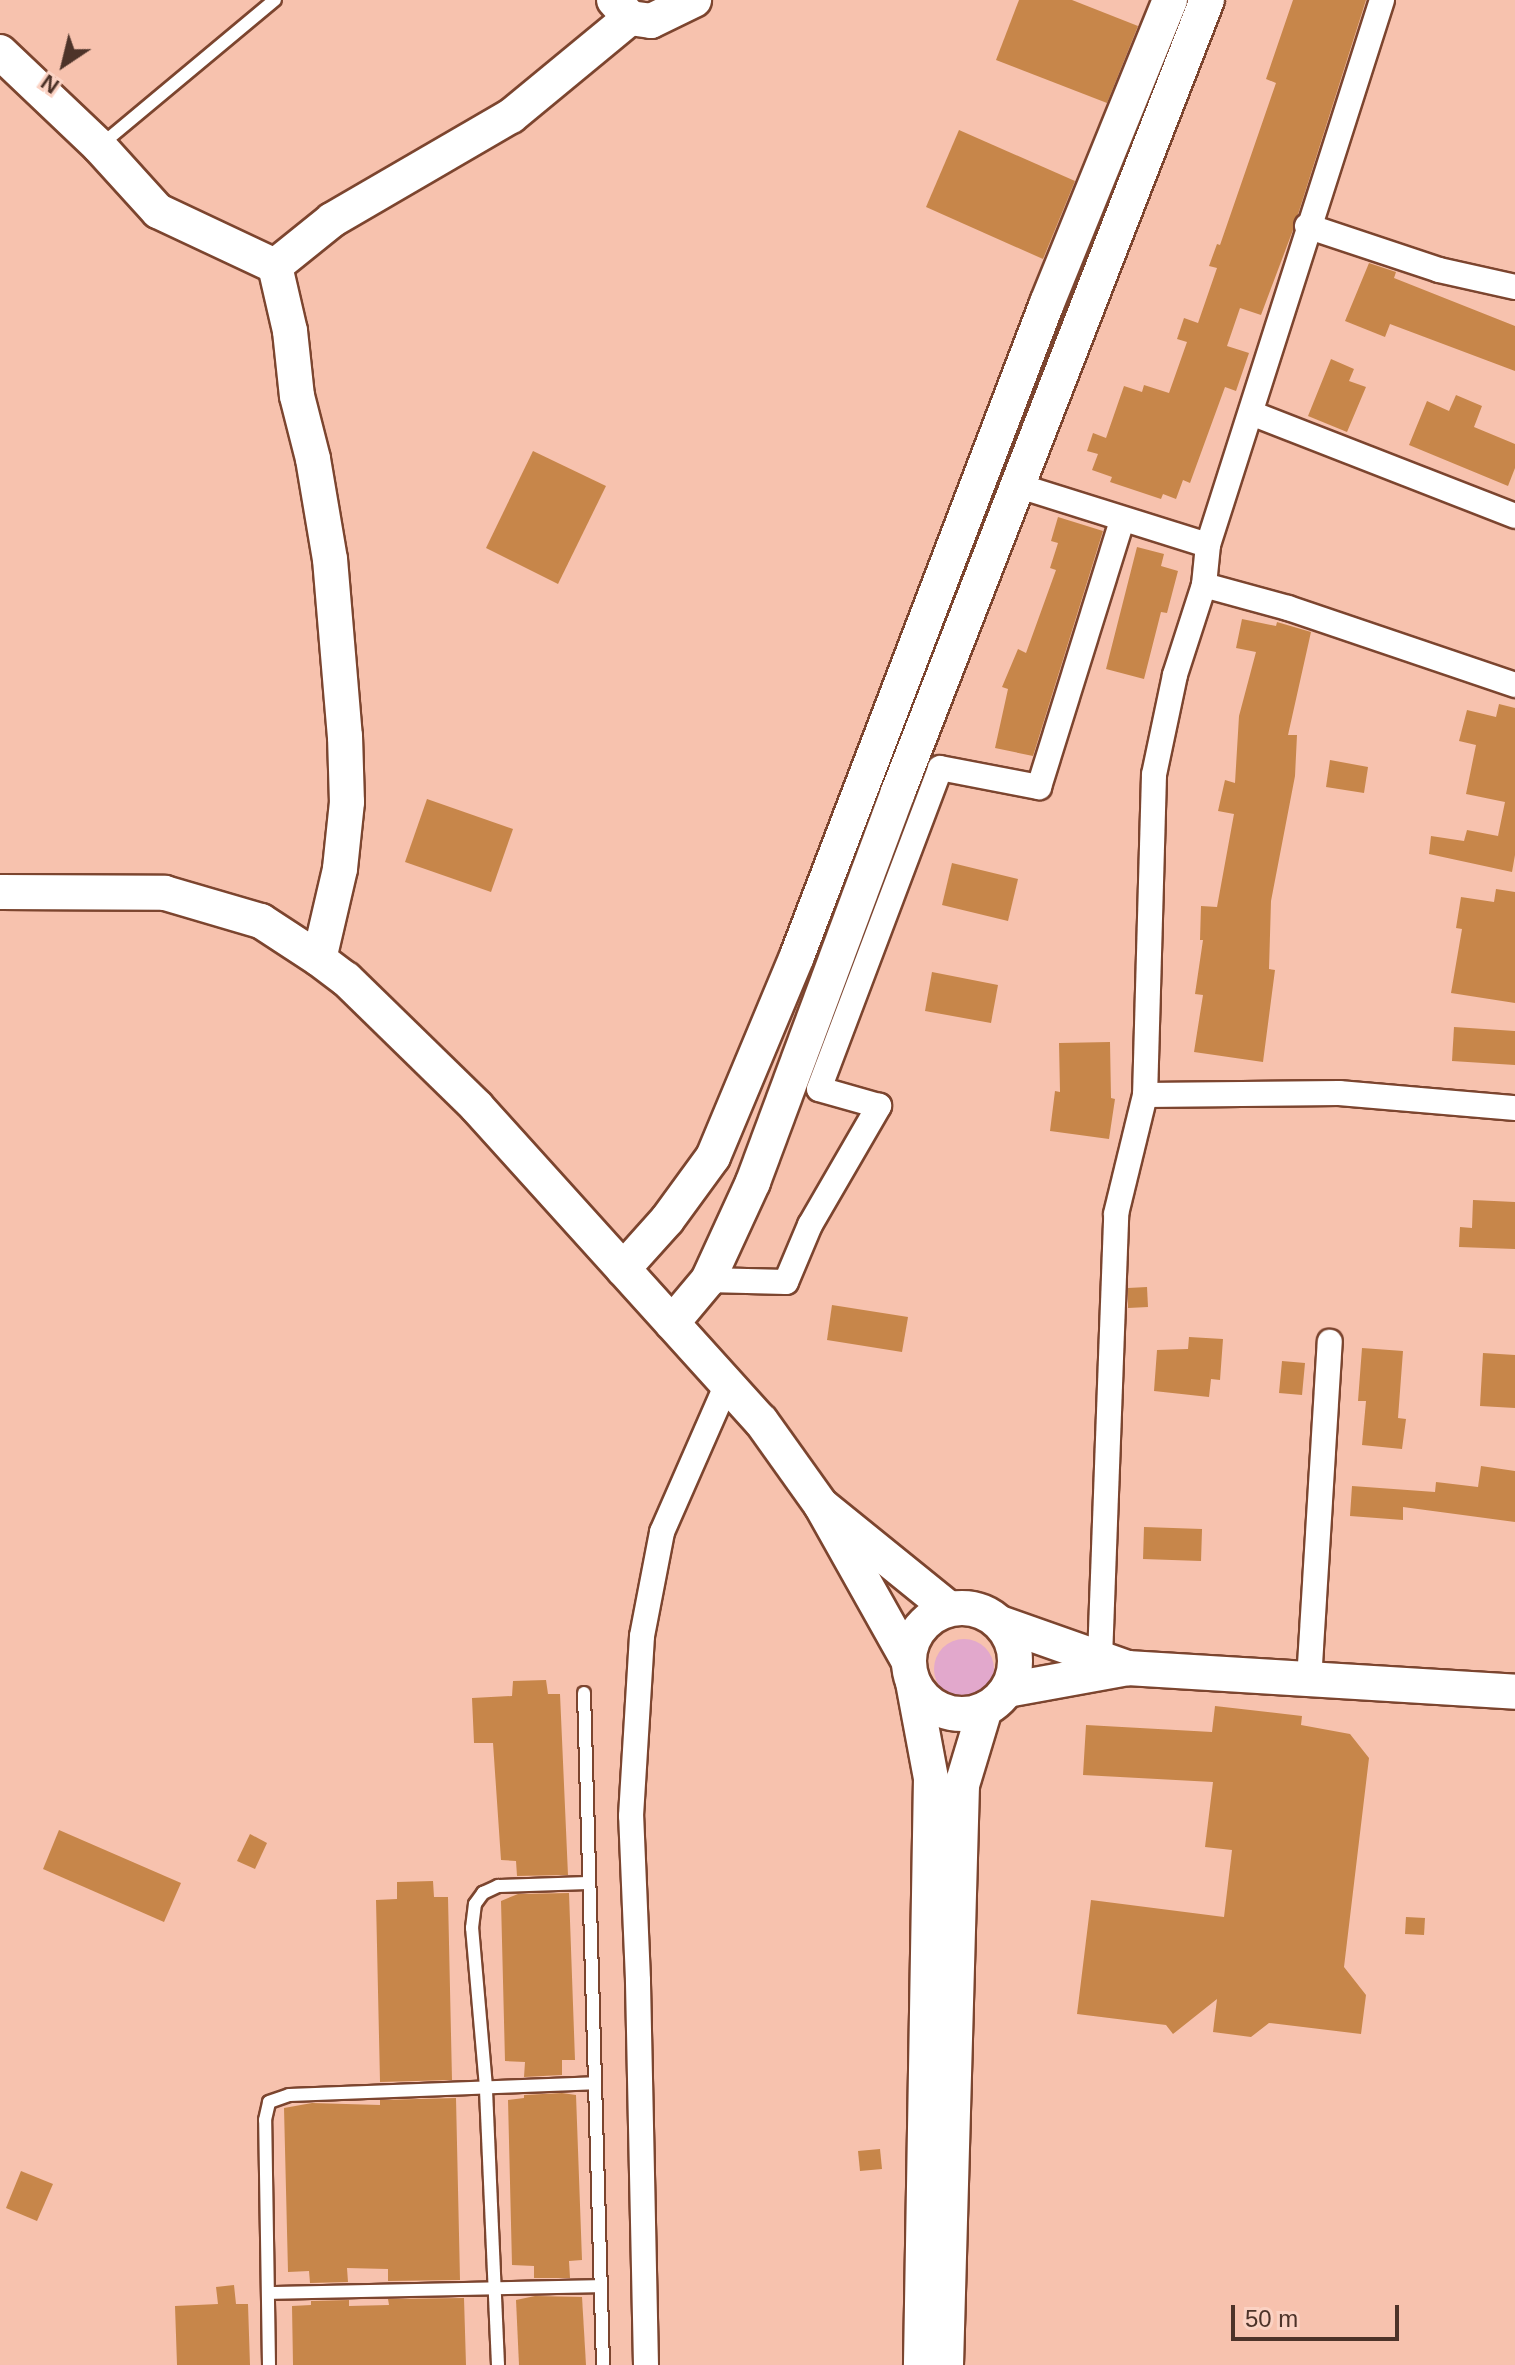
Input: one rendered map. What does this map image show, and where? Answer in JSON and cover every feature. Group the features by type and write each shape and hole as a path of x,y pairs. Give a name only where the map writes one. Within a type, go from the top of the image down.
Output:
{"main road":[{"path":"275,266 332,220 511,116 622,9 651,21 694,0"},
{"path":"623,1269 667,1220 713,1157 797,956 1047,303 1170,0"},
{"path":"672,1323 708,1280 753,1182 1016,485 1207,0"},
{"path":"0,52 99,146 158,211 275,266"},
{"path":"275,266 290,331 297,396 313,459 330,559 345,736 347,802 340,869 319,959"},
{"path":"0,892 165,893 261,921 346,979 476,1106 761,1421 821,1505 929,1703 962,1715 996,1699 1114,1663"},
{"path":"821,1505 948,1608"},
{"path":"921,2365 931,1778 911,1672 912,1640 921,1625 948,1608 969,1607 986,1613 1000,1623 1114,1663 1309,1681 1515,1692"},
{"path":"946,2365 962,1785 996,1699 1014,1673 1016,1655 1011,1638 1000,1623"}],"street":[{"path":"1114,1663 1116,1214 1145,1095 1154,775 1175,675 1204,585 1208,545 1307,226 1382,0"},
{"path":"1307,226 1439,270 1515,287"},
{"path":"1251,413 1515,516"},
{"path":"1016,485 1208,545"},
{"path":"708,1280 786,1282 810,1225 879,1106 819,1089 940,768 1039,787 1122,520"},
{"path":"1204,585 1288,608 1515,685"},
{"path":"1145,1095 1339,1093 1515,1108"},
{"path":"1309,1681 1330,1342"},
{"path":"646,2365 638,1980 631,1816 642,1636 662,1532 727,1384"}],"lane":[{"path":"99,146 275,0"},
{"path":"584,1693 603,2365"},
{"path":"498,2365 486,2087 472,1928 475,1904 483,1893 498,1886 589,1883"},
{"path":"269,2365 265,2120 269,2102 289,2095 595,2083"},
{"path":"269,2293 600,2286"}],"shaded area":[{"path":"964,1639 986,1647 994,1669 986,1691 964,1699 942,1691 934,1669 942,1647"}],"building":[{"path":"1019,0 1072,0 1138,26 1107,103 996,60"},
{"path":"1293,0 1366,0 1293,230 1261,315 1240,308 1227,346 1249,353 1236,391 1225,387 1190,483 1183,480 1176,499 1163,494 1161,499 1110,482 1112,477 1092,470 1098,454 1087,451 1093,433 1106,438 1124,386 1142,392 1144,385 1169,393 1187,342 1177,339 1184,318 1198,323 1217,268 1209,266 1217,244 1220,245 1276,83 1266,79"},
{"path":"959,130 1075,181 1043,259 926,207"},
{"path":"1369,263 1396,272 1394,278 1515,326 1515,371 1390,324 1385,337 1345,321"},
{"path":"1331,359 1354,369 1349,381 1366,387 1347,432 1308,416"},
{"path":"1456,395 1482,406 1474,427 1515,444 1515,468 1508,486 1409,445 1427,401 1449,411"},
{"path":"533,451 606,486 558,584 486,548"},
{"path":"1058,517 1103,531 1033,756 995,748 1008,689 1002,687 1018,649 1026,653 1056,570 1050,568 1058,543 1051,541"},
{"path":"1137,547 1164,554 1161,566 1178,571 1167,613 1161,612 1144,679 1106,669"},
{"path":"1242,619 1276,626 1277,622 1311,632 1288,735 1297,735 1295,776 1271,901 1269,969 1275,970 1263,1062 1194,1052 1203,995 1195,994 1203,940 1200,940 1201,906 1217,907 1234,814 1218,811 1225,780 1235,783 1239,716 1256,652 1236,648"},
{"path":"1499,704 1515,708 1515,855 1512,872 1429,854 1431,836 1464,841 1467,830 1498,836 1505,802 1466,794 1476,745 1459,741 1467,710 1496,717"},
{"path":"1330,760 1368,767 1364,793 1326,787"},
{"path":"427,799 513,829 491,892 405,862"},
{"path":"952,863 1018,879 1008,921 942,905"},
{"path":"1496,889 1515,892 1515,1003 1451,993 1462,929 1456,928 1461,897 1494,902"},
{"path":"932,972 998,985 991,1023 925,1011"},
{"path":"1454,1027 1515,1031 1515,1065 1452,1061"},
{"path":"1110,1042 1111,1098 1115,1099 1109,1139 1050,1131 1055,1091 1060,1092 1059,1043"},
{"path":"1473,1200 1515,1202 1515,1249 1459,1247 1460,1227 1472,1228"},
{"path":"1147,1287 1148,1307 1128,1308 1128,1288"},
{"path":"832,1305 908,1317 902,1352 827,1340"},
{"path":"1189,1337 1223,1339 1220,1380 1211,1379 1209,1397 1154,1391 1157,1350 1188,1349"},
{"path":"1362,1348 1403,1351 1398,1418 1406,1419 1402,1449 1362,1445 1366,1401 1358,1401"},
{"path":"1483,1353 1515,1355 1515,1408 1480,1406"},
{"path":"1282,1361 1305,1363 1302,1395 1279,1393"},
{"path":"1481,1466 1515,1471 1515,1522 1403,1507 1403,1520 1350,1516 1352,1486 1435,1492 1436,1482 1478,1487"},
{"path":"1144,1527 1202,1529 1201,1561 1143,1559"},
{"path":"546,1680 548,1694 560,1694 568,1875 517,1876 516,1861 501,1860 493,1743 474,1743 472,1698 512,1696 513,1681"},
{"path":"1215,1706 1302,1716 1301,1725 1350,1734 1369,1758 1344,1967 1366,1995 1361,2034 1269,2023 1251,2037 1213,2032 1217,1999 1173,2034 1166,2025 1077,2014 1091,1900 1224,1917 1232,1850 1205,1847 1213,1782 1083,1775 1086,1725 1212,1732"},
{"path":"59,1830 181,1883 164,1922 43,1869"},
{"path":"250,1834 267,1843 255,1869 237,1861"},
{"path":"433,1881 434,1897 448,1897 452,2080 380,2082 376,1900 397,1899 397,1882"},
{"path":"569,1893 575,2060 562,2060 562,2075 524,2077 525,2062 505,2061 501,1901 518,1894"},
{"path":"1406,1917 1425,1918 1424,1935 1405,1934"},
{"path":"524,2095 576,2095 582,2260 569,2261 570,2278 534,2278 534,2266 512,2265 508,2100 524,2098"},
{"path":"456,2098 460,2280 388,2281 388,2269 347,2268 348,2282 310,2283 309,2271 288,2272 284,2108 312,2103 380,2105 380,2100"},
{"path":"880,2149 882,2169 860,2171 858,2151"},
{"path":"21,2171 53,2184 37,2221 6,2208"},
{"path":"234,2285 236,2304 248,2304 250,2365 177,2365 175,2306 218,2304 216,2287"},
{"path":"535,2296 582,2297 586,2365 519,2365 516,2300"},
{"path":"464,2298 466,2365 293,2365 292,2306 311,2305 311,2301 349,2300 349,2306 389,2305 388,2299"}]}
